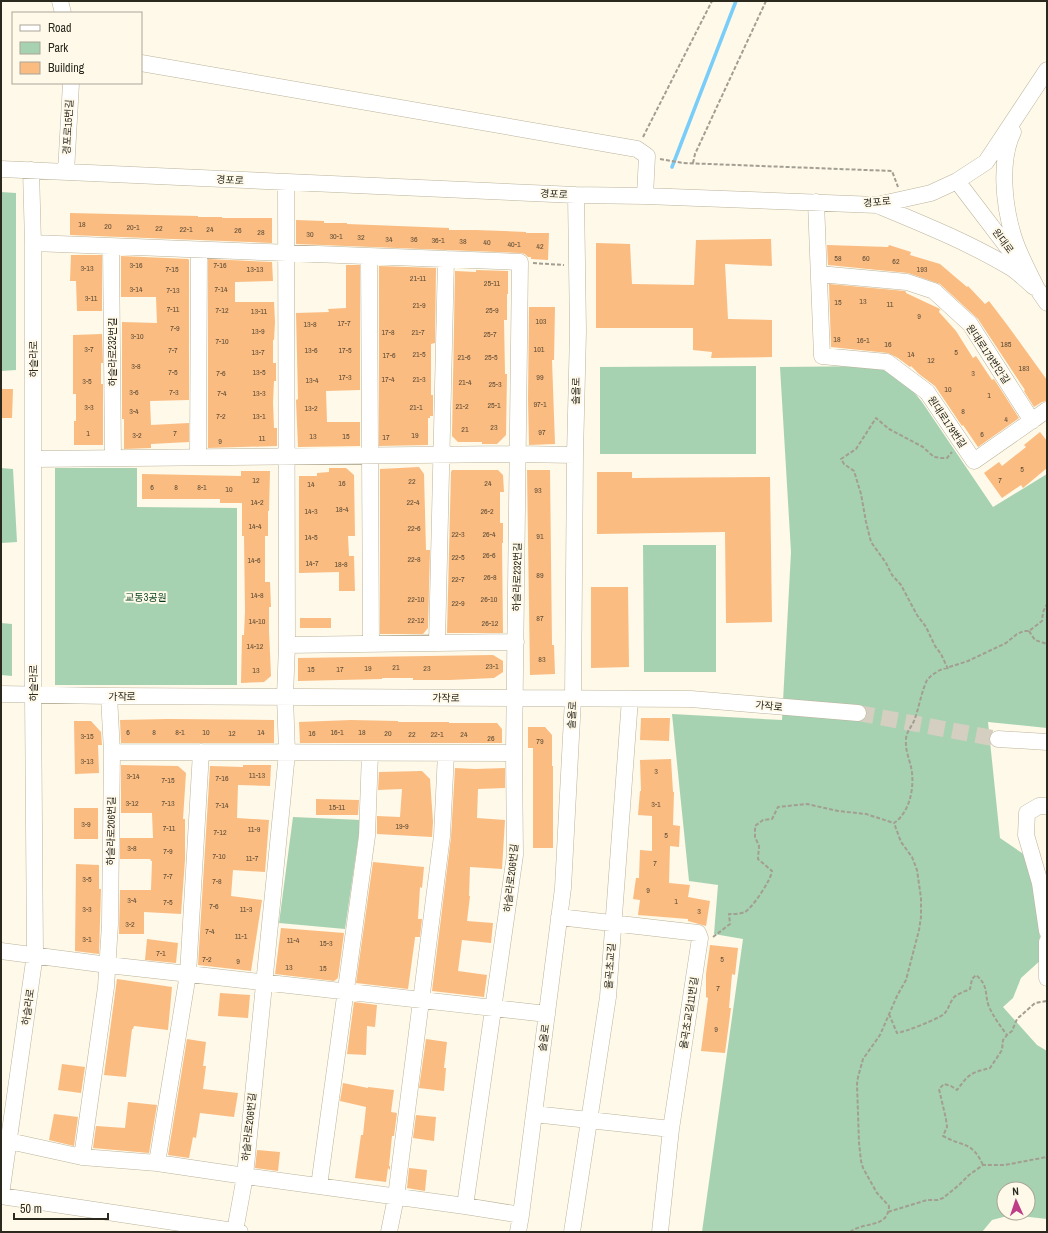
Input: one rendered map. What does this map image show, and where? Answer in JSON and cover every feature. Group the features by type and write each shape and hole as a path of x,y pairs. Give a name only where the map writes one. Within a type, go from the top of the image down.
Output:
{"street":[{"path":"60,1 63,12"},
{"path":"142,63 637,149 647,156 645,196"},
{"name":"경포로","path":"1,169 576,195 645,196 877,205 931,193 958,181 986,162 1047,70"},
{"name":"경포로15번길","path":"66,172 71,84"},
{"path":"1029,96 1008,143 1004,186 1013,235 1037,289"},
{"name":"하슬라로","path":"1,1195 35,954 31,170"},
{"name":"원대로","path":"958,181 1047,303"},
{"path":"285,696 287,645 286,182"},
{"name":"솔올로","path":"518,1232 563,888 573,699 575,455 578,331 576,195"},
{"name":"원대로179번길","path":"816,202 822,356 887,362 927,392 974,461 1047,410"},
{"path":"877,205 929,226 971,247 1014,270 1037,289"},
{"path":"32,243 520,262"},
{"name":"하슬라로232번길","path":"111,247 113,458"},
{"path":"198,457 199,250"},
{"path":"369,256 371,644"},
{"path":"437,643 446,259"},
{"name":"하슬라로232번길","path":"515,699 520,262"},
{"name":"원대로179번안길","path":"819,274 906,282 934,291 970,324 1032,421"},
{"path":"33,459 518,454 575,455"},
{"path":"287,645 516,642"},
{"name":"가작로","path":"1,694 515,699 691,699 858,713"},
{"name":"하슬라로206번길","path":"82,1157 108,965 110,924 112,752 109,696"},
{"name":"하슬라로206번길","path":"238,1232 245,1176 287,753 285,696"},
{"name":"하슬라로206번길","path":"465,1206 516,855 514,753 515,699"},
{"name":"율곡초교길","path":"572,1232 608,997 630,699"},
{"path":"998,739 1047,742"},
{"path":"112,752 514,753"},
{"path":"157,1162 188,974 201,752"},
{"path":"319,1186 366,836 370,753"},
{"path":"389,1232 396,1197 442,836 446,753"},
{"path":"1047,806 1039,806 1027,813 1026,835 1040,883 1047,931"},
{"path":"559,917 614,922 698,933 700,938"},
{"name":"율곡초교길11번길","path":"660,1232 671,1129 700,938"},
{"path":"1047,942 1047,978"},
{"path":"1,951 35,954 108,965 547,1014"},
{"path":"534,1114 671,1129"},
{"path":"9,1141 82,1157 157,1162 521,1215"},
{"path":"1,1195 181,1228 238,1232"}],"path":[{"path":"637,149 712,1"},
{"path":"693,163 695,154 766,1"},
{"path":"657,159 683,163 892,172 903,199"},
{"path":"520,262 576,266"},
{"path":"948,669 941,654 901,585 892,575 886,562 871,542 861,494 854,471 844,464 841,459 856,449 876,418 893,432 902,435 923,447 934,457 947,458 952,452 957,436"},
{"path":"1030,632 1042,622 1043,612 1047,604"},
{"path":"894,823 901,818 909,800 912,772 907,750 907,733 914,721 927,680 940,670 948,669 997,648 1024,631 1030,632 1035,640 1047,644"},
{"path":"700,938 712,938 730,924 729,914 737,914 749,909 771,878 772,871 758,859 759,846 755,837 755,826 764,820 772,819 778,807 806,804 838,811 866,814 894,823"},
{"path":"850,1232 865,1224 882,1222 888,1212 889,1206 877,1193 863,1168 861,1161 857,1084 863,1059 880,1035 908,973 919,930 921,909 920,884 917,870 912,856 901,842 894,823"},
{"path":"889,1014 897,1033 906,1031 940,1017 945,1013 952,1000 970,989 972,979 976,975 985,985 989,1005 1006,1035"},
{"path":"983,1165 968,1145 950,1140 943,1136 946,1127 946,1119 939,1089 944,1084 957,1090 968,1076 990,1068 1002,1050 1003,1040 1006,1035 1012,1031 1017,1019 1035,1003 1047,1001"},
{"path":"888,1212 927,1200 938,1200 943,1198 983,1165 1005,1166 1026,1160 1047,1157"}],"green space":[{"path":"1,192 16,193 16,370 1,371"},
{"path":"756,366 756,454 600,454 600,367"},
{"path":"876,366 904,380 922,402 993,507 1047,474 1047,728 988,722 1000,838 1025,855 1033,886 1043,958 1021,978 1013,998 1003,1007 1037,1045 1047,1051 1047,1219 1036,1218 1036,1181 996,1181 996,1219 992,1220 982,1232 702,1232 743,939 714,934 718,885 689,881 672,714 782,720 791,552 780,367"},
{"path":"1,468 13,469 17,542 1,543"},
{"name":"교동3공원","path":"55,468 137,468 137,507 237,508 237,685 55,685"},
{"path":"643,545 716,545 716,672 644,672"},
{"path":"1,623 12,624 12,676 1,675"},
{"path":"293,817 361,820 345,929 279,923"}],"building":[{"path":"70,213 198,216 222,218 272,218 272,243 70,235"},
{"path":"296,220 324,221 324,223 449,228 449,230 549,233 548,260 531,259 531,257 520,253 296,244"},
{"path":"771,239 772,266 725,264 728,319 772,320 772,357 711,358 712,352 693,350 693,328 596,328 596,243 630,244 632,284 694,285 696,240"},
{"path":"827,245 888,247 889,245 911,252 910,255 940,264 967,287 968,286 985,304 989,301 1047,380 1047,401 1034,407 1024,391 1025,390 978,319 940,284 908,273 828,265"},
{"path":"71,255 102,255 102,311 77,311 76,281 70,281"},
{"path":"121,256 189,260 189,400 150,401 151,425 189,423 189,442 151,444 151,448 124,449 124,419 122,419 122,322 157,323 156,297 121,297"},
{"path":"208,259 272,262 273,281 235,282 235,302 274,302 275,322 273,363 276,363 276,381 274,381 273,402 274,428 277,428 277,446 208,448"},
{"path":"346,265 360,265 360,390 326,391 327,422 360,422 360,446 298,447 296,400 298,399 296,313 329,312 328,309 346,308"},
{"path":"379,266 436,268 435,343 431,344 431,395 433,395 433,416 428,418 428,445 379,446"},
{"path":"476,270 508,271 507,320 504,320 505,374 507,374 506,435 497,444 482,444 482,442 458,442 452,436 455,271 476,272"},
{"path":"829,284 905,291 906,293 940,309 939,312 956,331 973,358 976,356 992,380 994,379 1019,418 978,447 935,386 911,366 910,367 888,353 831,347"},
{"path":"529,307 555,307 554,360 552,360 555,444 529,445"},
{"path":"102,334 103,363 101,363 101,384 103,384 103,445 74,445 76,394 73,394 73,335"},
{"path":"1,389 13,389 12,418 1,418"},
{"path":"1040,432 1047,441 1047,468 1023,488 1021,485 1002,498 984,473 999,462 1002,466 1026,447 1024,445"},
{"path":"419,467 424,474 426,550 430,550 428,628 423,634 380,634 380,469"},
{"path":"329,468 346,468 354,475 355,536 348,536 349,556 354,556 355,591 339,591 339,572 299,573 299,476 317,476 317,473 329,472"},
{"path":"452,470 498,470 503,475 504,492 500,492 500,523 503,523 503,633 447,633"},
{"path":"527,470 550,470 552,645 554,645 555,674 530,675"},
{"path":"241,471 270,471 268,536 265,536 265,582 270,582 271,607 269,607 269,631 271,676 264,682 241,683 242,635 244,635 245,611 242,503 220,503 220,499 142,499 142,474 241,476"},
{"path":"597,472 632,472 632,478 770,477 772,622 726,623 725,532 597,534"},
{"path":"591,587 628,587 629,667 591,668"},
{"path":"300,618 331,618 331,628 300,628"},
{"path":"493,655 503,661 503,672 494,678 413,680 413,678 382,678 298,681 298,658"},
{"path":"641,718 670,718 669,741 640,740"},
{"path":"120,720 274,720 274,743 121,743"},
{"path":"351,720 497,723 502,729 502,743 300,743 299,722"},
{"path":"74,721 91,721 101,732 102,745 98,745 99,773 75,774"},
{"path":"528,727 545,727 552,735 553,848 533,848 533,748 528,748"},
{"path":"671,759 674,792 673,825 680,826 679,847 670,846 669,883 690,885 688,897 710,901 706,926 688,921 688,919 638,915 640,900 633,899 636,878 639,878 640,850 652,851 652,816 638,815 641,791 640,760"},
{"path":"121,765 178,766 186,773 183,819 185,819 185,860 181,914 144,912 144,934 119,934 120,890 151,890 152,861 150,859 120,859 120,838 153,838 152,813 121,813"},
{"path":"243,765 271,765 270,786 238,785 237,818 269,820 265,872 233,870 231,896 262,900 251,971 198,965 210,766 243,767"},
{"path":"455,768 505,768 505,788 478,789 477,818 505,820 502,869 470,867 470,896 467,921 493,923 491,943 462,940 458,971 487,975 484,997 432,991 451,837"},
{"path":"422,771 430,779 433,822 432,837 377,834 377,816 400,817 402,789 378,790 379,772"},
{"path":"316,799 359,800 358,815 316,815"},
{"path":"74,808 98,808 98,839 74,839"},
{"path":"373,862 424,867 422,888 420,887 418,919 422,919 420,937 415,937 408,989 356,983"},
{"path":"76,864 99,865 99,889 101,889 99,954 75,951"},
{"path":"281,928 344,933 338,978 334,981 275,974"},
{"path":"147,939 178,943 176,963 145,960"},
{"path":"710,945 738,948 735,975 732,974 729,1008 731,1008 725,1053 701,1051 708,998 706,997 706,974"},
{"path":"117,979 172,987 168,1030 134,1026 132,1029 126,1077 104,1075"},
{"path":"220,993 250,995 248,1018 218,1016"},
{"path":"354,1002 377,1005 375,1027 367,1026 366,1055 347,1054"},
{"path":"187,1039 206,1042 203,1066 206,1066 203,1089 238,1093 234,1117 200,1113 196,1138 193,1137 189,1158 168,1155"},
{"path":"426,1039 447,1042 444,1068 446,1068 444,1091 419,1088"},
{"path":"62,1064 85,1067 81,1093 58,1090"},
{"path":"343,1083 368,1088 394,1090 391,1112 397,1113 394,1136 392,1136 389,1166 390,1170 388,1168 386,1182 355,1178 361,1135 363,1135 366,1107 340,1101"},
{"path":"128,1102 157,1105 149,1153 93,1148 96,1126 125,1128"},
{"path":"54,1114 78,1117 74,1146 49,1140"},
{"path":"416,1115 436,1117 434,1141 413,1138"},
{"path":"257,1150 280,1152 278,1171 255,1168"},
{"path":"409,1168 427,1170 425,1191 407,1188"}],"waterway":[{"path":"672,167 736,1"}],"tunnel":[{"path":"858,713 998,739"}]}
